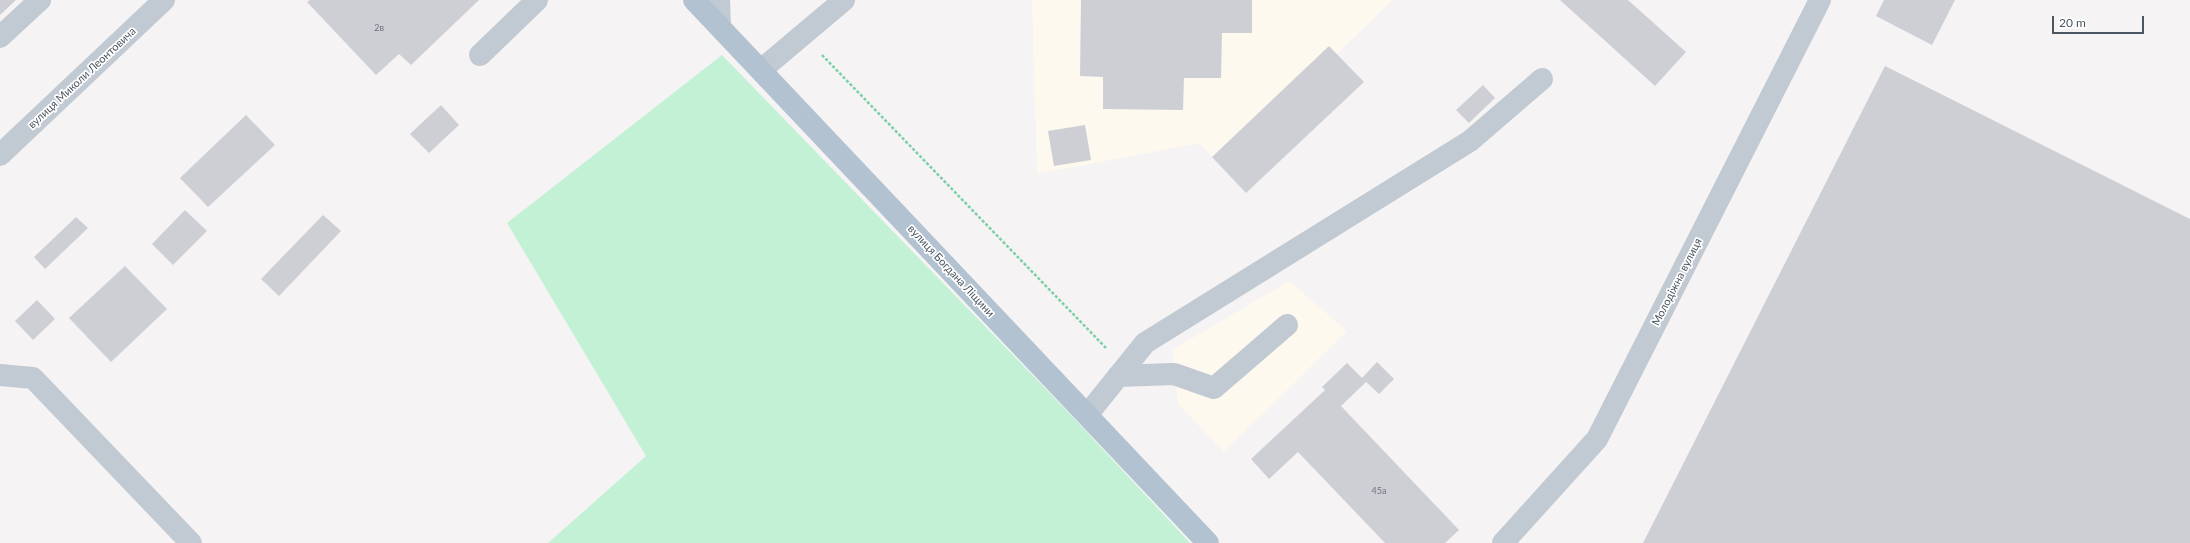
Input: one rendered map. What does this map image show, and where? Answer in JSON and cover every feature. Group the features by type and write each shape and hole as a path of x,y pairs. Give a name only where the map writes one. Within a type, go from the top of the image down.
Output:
{"main road":[{"name":"вулиця Богдана Ліщини","path":"694,0 1208,543"}],"street":[{"path":"0,37 40,0"},
{"name":"вулиця Миколи Леонтовича","path":"0,155 164,0"},
{"path":"480,55 537,0"},
{"path":"719,0 720,27"},
{"path":"760,70 844,0"},
{"name":"Молодіжна вулиця","path":"1503,543 1597,439 1820,0"},
{"path":"1087,415 1145,343 1470,141 1542,79"},
{"path":"1122,372 1174,374 1214,388 1287,325"},
{"path":"0,375 33,378 191,543"}],"path":[{"path":"803,35 1122,372"}],"shaded area":[{"path":"1032,0 1392,0 1337,54 1364,82 1246,193 1200,143 1037,174"},
{"path":"1289,281 1347,331 1224,452 1178,404 1172,350"}],"green space":[{"path":"722,55 1070,414 1190,543 548,543 646,456 507,223"}],"building":[{"path":"0,0 16,0 0,15"},
{"path":"310,0 479,0 411,65 399,54 376,75 307,2"},
{"path":"1081,0 1252,0 1252,33 1222,33 1221,78 1184,78 1183,110 1103,109 1103,77 1080,76"},
{"path":"1560,0 1628,0 1686,52 1655,86"},
{"path":"1884,0 1955,0 1932,45 1876,16"},
{"path":"1329,46 1364,82 1246,193 1212,157"},
{"path":"1885,66 2190,219 2190,543 1643,543"},
{"path":"1483,85 1495,98 1469,123 1456,110"},
{"path":"441,105 459,125 429,153 410,134"},
{"path":"246,115 275,145 208,207 180,178"},
{"path":"1085,125 1091,160 1054,166 1048,131"},
{"path":"185,210 207,231 173,265 152,244"},
{"path":"323,215 341,231 279,296 261,279"},
{"path":"76,217 88,228 45,269 34,257"},
{"path":"125,266 167,309 111,362 69,318"},
{"path":"37,300 55,319 33,340 15,321"},
{"path":"1377,362 1394,379 1379,394 1362,378"},
{"path":"1347,363 1366,382 1341,406 1459,530 1445,543 1385,543 1298,452 1269,479 1251,459 1325,390 1322,387"}]}
